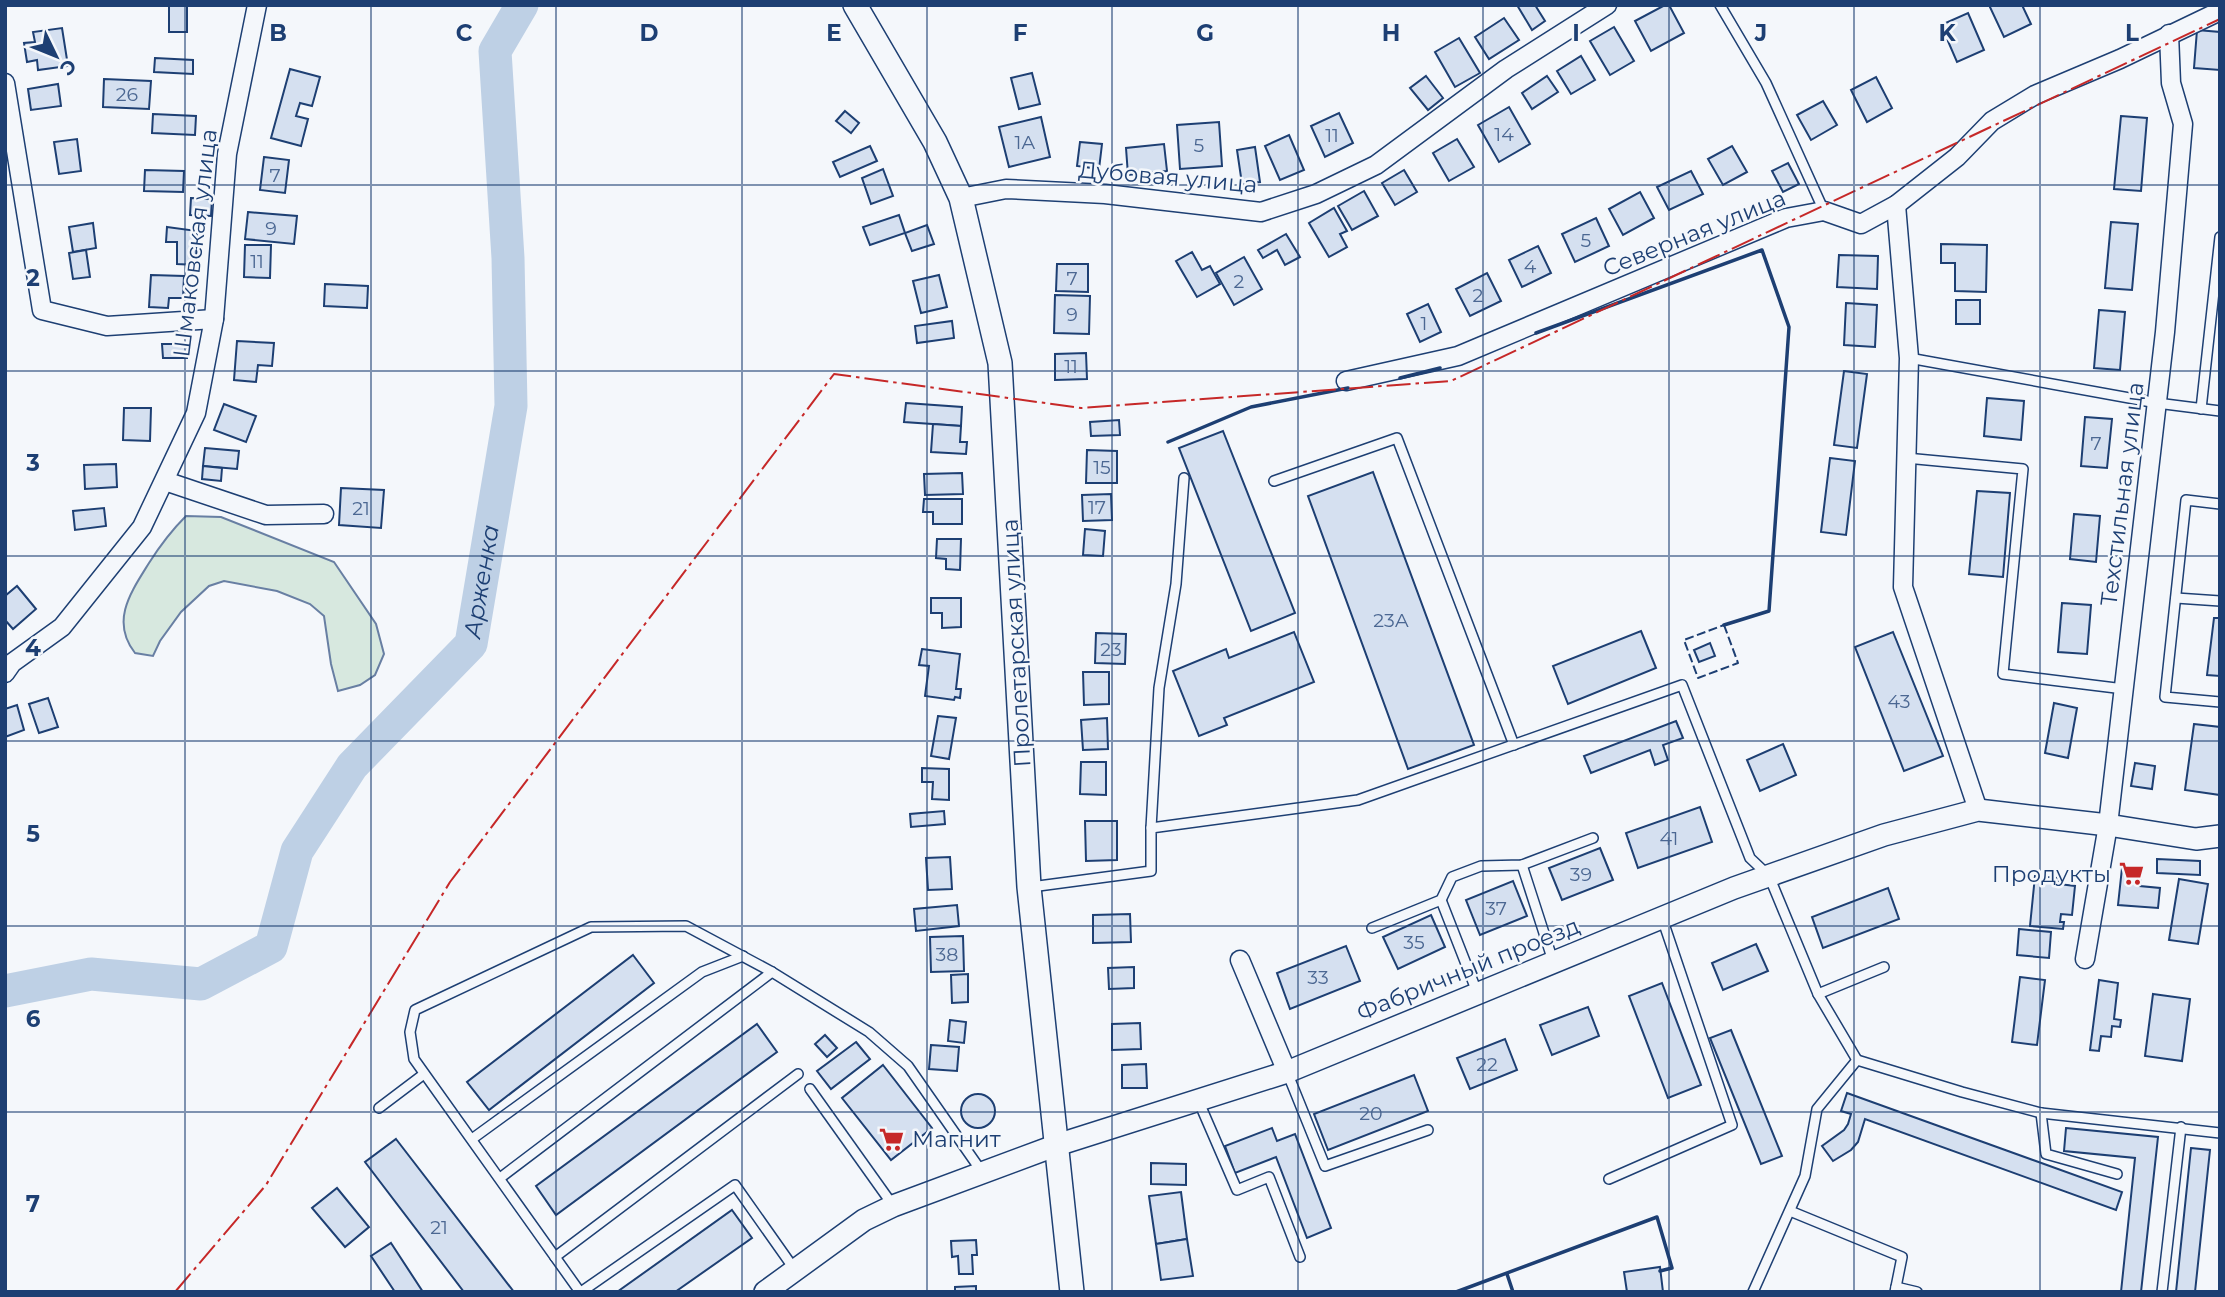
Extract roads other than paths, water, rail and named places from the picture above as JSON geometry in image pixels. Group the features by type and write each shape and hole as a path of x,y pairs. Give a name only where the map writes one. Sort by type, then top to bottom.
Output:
{"main road":[{"name":"Пролетарская улица","path":"860,14 935,142 961,198 1000,363 1029,887 1072,1292"}],"street":[{"name":"Шмаковская улица","path":"5,673 12,663 62,627 142,527 196,414 214,319 227,154 257,5"},
{"name":"Дубовая улица","path":"961,198 1006,189 1105,194 1261,212 1316,194 1376,165 1506,69 1607,5"},
{"name":"Северная улица","path":"1346,380 1458,356 1786,218 1824,211 1861,224 1896,205 1957,157 1992,121 2035,95 2120,59 2220,11"},
{"name":"Техстильная улица","path":"2085,959 2108,825 2124,689 2157,403 2183,124 2172,83 2169,34"},
{"path":"5,83 42,310 107,326 214,319"},
{"path":"1896,205 1909,358 1903,587 1978,810"},
{"path":"164,481 266,515 324,514"},
{"name":"Фабричный проезд","path":"765,1292 864,1220 893,1206 1057,1145 1287,1072 1662,918 1884,835 1978,810 2108,825 2196,839 2220,836"},
{"path":"1240,960 1287,1072"}],"lane":[{"path":"1720,5 1766,83 1824,211"},
{"path":"2201,409 2215,312 2220,237"},
{"path":"1909,358 2157,403 2220,411"},
{"path":"1274,481 1397,438 1514,745"},
{"path":"1906,458 2023,469 2003,674 2124,689"},
{"path":"1029,887 1152,871 1151,828 1159,688 1176,584 1184,478"},
{"path":"2220,504 2186,500 2165,697 2220,702"},
{"path":"2176,598 2220,601"},
{"path":"1151,828 1358,800 1682,685 1750,858 1769,876 1818,994 1857,1060 1962,1092 2041,1112 2220,1133"},
{"path":"1372,928 1441,900 1452,877 1481,866 1522,865 1592,838"},
{"path":"1522,865 1554,963"},
{"path":"1441,900 1478,994"},
{"path":"1609,1179 1732,1125 1662,918"},
{"path":"795,1270 735,1185 581,1292 414,1059 410,1032 415,1010 591,927 686,926 772,972 869,1032 908,1066 983,1174"},
{"path":"472,1139 702,972 743,956"},
{"path":"1818,994 1884,967"},
{"path":"500,1178 772,972"},
{"path":"1753,1292 1805,1176 1817,1109 1857,1060"},
{"path":"1287,1072 1325,1166 1428,1130"},
{"path":"379,1108 424,1074"},
{"path":"555,1257 798,1074"},
{"path":"810,1089 893,1206"},
{"path":"1198,1100 1237,1190 1269,1177 1300,1257"},
{"path":"2041,1112 2046,1154 2117,1174"},
{"path":"2162,1292 2181,1127"},
{"path":"1790,1211 1902,1257 1896,1289 1917,1292"}],"waterway":[{"name":"Арженка","path":"5,991 91,974 201,984 271,947 297,851 352,766 471,644 511,406 508,258 495,51 522,5"}],"place":[{"name":"Продукты","path":"2131,874"},
{"name":"Магнит","path":"892,1139"}]}
